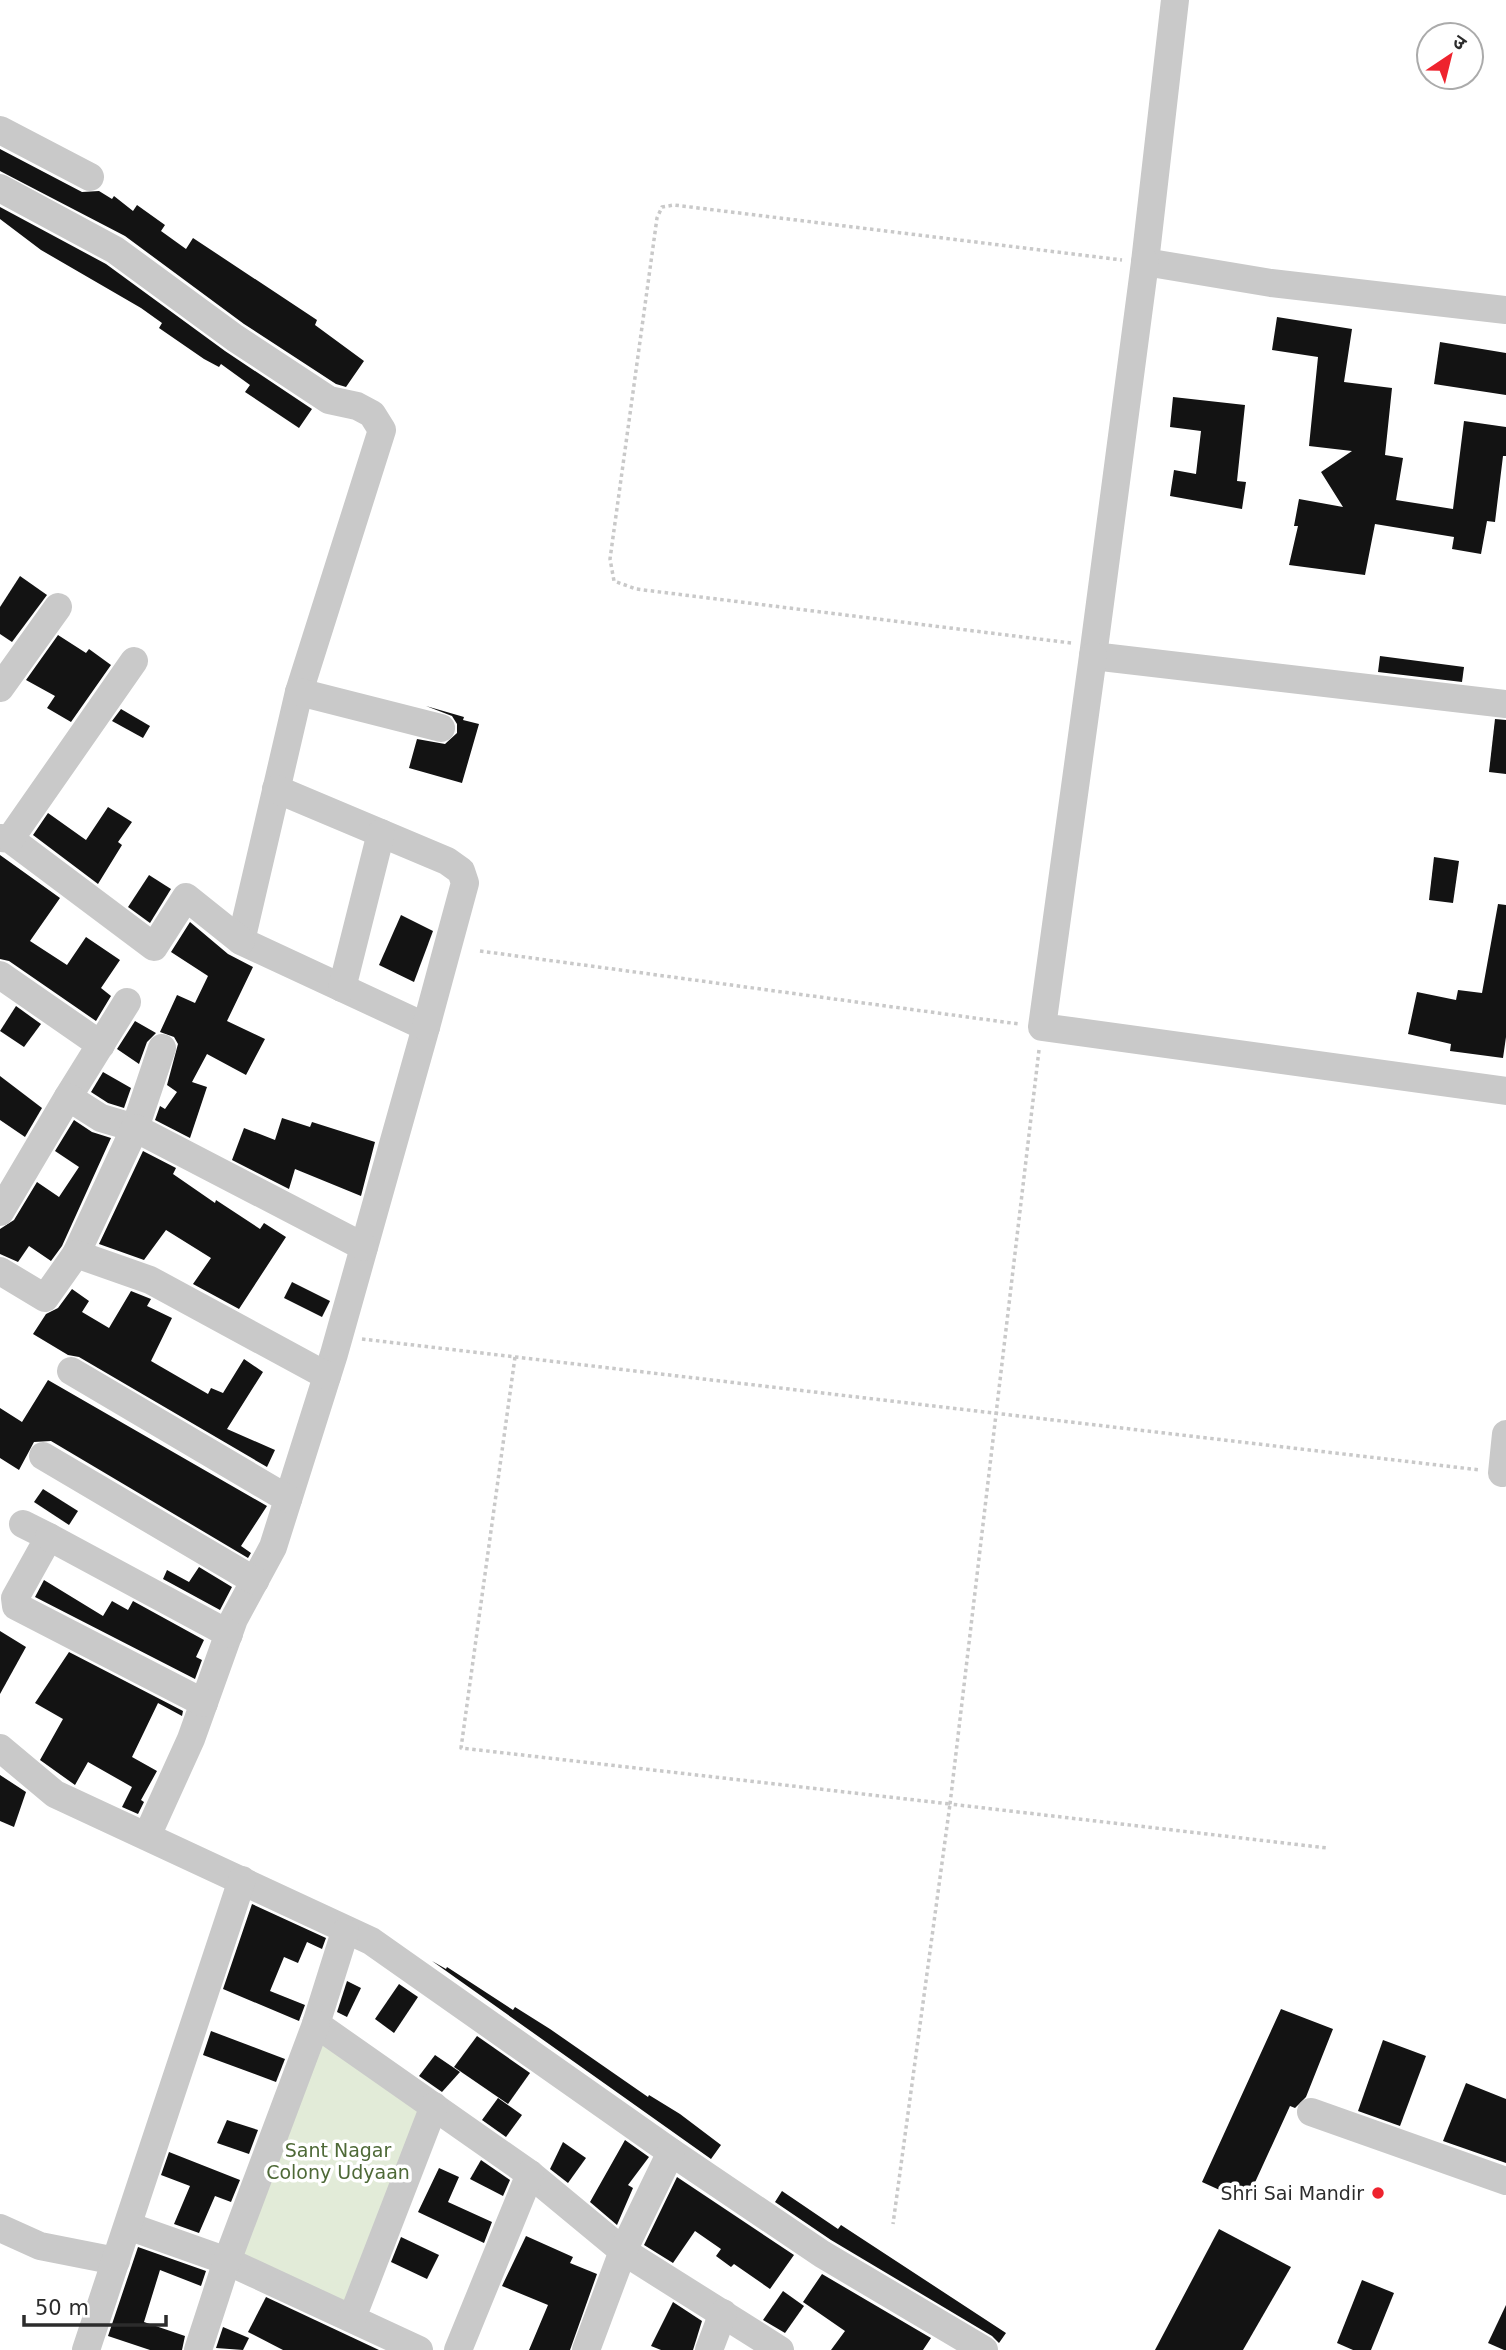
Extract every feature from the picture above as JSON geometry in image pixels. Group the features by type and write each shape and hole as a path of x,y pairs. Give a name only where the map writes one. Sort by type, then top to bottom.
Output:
{"street":[{"path":"1175,0 1145,262 1042,1027 1506,1091"},
{"path":"0,130 90,177"},
{"path":"0,188 115,250 235,338 330,400 357,406 372,414 383,429 299,692 241,941"},
{"path":"1145,262 1271,283 1506,310"},
{"path":"0,688 58,607"},
{"path":"1093,651 1506,704"},
{"path":"134,661 5,838 154,947 186,897 241,941 426,1027"},
{"path":"299,692 441,728"},
{"path":"147,1836 204,1703 229,1634 273,1547 327,1376 465,883 461,871 447,861 276,789"},
{"path":"342,988 381,833"},
{"path":"0,975 101,1045"},
{"path":"0,1212 127,1002"},
{"path":"0,1271 45,1298 76,1254 135,1128 162,1048"},
{"path":"68,1097 101,1118 135,1128 364,1247"},
{"path":"76,1254 150,1280 327,1376"},
{"path":"71,1371 288,1499"},
{"path":"1502,1473 1506,1434"},
{"path":"43,1456 255,1581"},
{"path":"23,1524 229,1634"},
{"path":"49,1537 15,1598 16,1606 204,1703"},
{"path":"0,1748 55,1794 371,1941 417,1970 671,2152 822,2254 984,2350"},
{"path":"86,2350 242,1880"},
{"path":"198,2350 227,2261 316,2024 345,1931"},
{"path":"316,2024 530,2174 623,2250 779,2350"},
{"path":"352,2318 434,2106"},
{"path":"1311,2112 1506,2180"},
{"path":"586,2350 623,2250 671,2152"},
{"path":"458,2350 530,2174"},
{"path":"128,2226 227,2261 419,2350"},
{"path":"0,2228 40,2246 116,2261"},
{"path":"709,2350 723,2312"}],"path":[{"path":"1093,651 636,589 614,581 610,559 657,218 662,207 674,205 1145,262"},
{"path":"480,951 1042,1027 950,1804 893,2224"},
{"path":"362,1339 1502,1473"},
{"path":"515,1357 461,1748 1326,1847"}],"green space":[{"name":"Sant Nagar Colony Udyaan","path":"316,2024 434,2106 352,2318 227,2261"}],"building":[{"path":"0,149 82,192 99,191 112,199 114,196 133,211 137,205 165,225 161,231 186,249 193,238 317,320 315,325 364,361 346,387 336,384 244,324 125,236 0,171"},
{"path":"0,207 106,264 225,351 312,409 299,428 245,392 250,385 221,364 219,367 204,359 159,328 162,323 141,308 41,250 0,219"},
{"path":"1277,317 1352,329 1344,382 1392,388 1385,455 1403,458 1396,500 1453,509 1464,421 1506,427 1506,456 1503,456 1495,522 1487,521 1481,554 1452,549 1454,537 1375,524 1365,575 1289,565 1298,526 1294,526 1299,499 1343,507 1321,472 1352,451 1309,446 1318,357 1272,350"},
{"path":"1440,342 1506,353 1506,395 1434,384"},
{"path":"1173,397 1245,405 1237,481 1246,482 1242,509 1170,496 1174,470 1196,474 1201,431 1170,427"},
{"path":"20,576 47,595 12,642 0,634 0,607"},
{"path":"58,635 86,653 89,649 111,665 71,722 47,708 55,696 26,680"},
{"path":"1380,656 1464,667 1462,682 1378,672"},
{"path":"426,706 479,724 462,783 409,768 417,739 445,744 457,733 457,724 452,716"},
{"path":"121,709 150,726 143,738 112,721"},
{"path":"1495,719 1506,720 1506,774 1489,772"},
{"path":"108,807 132,822 118,842 122,845 98,884 33,835 48,813 86,840"},
{"path":"0,855 60,898 30,941 67,965 86,937 120,960 101,988 111,996 96,1021 9,961 0,959"},
{"path":"1434,857 1459,861 1453,903 1429,900"},
{"path":"149,875 171,889 150,923 128,907"},
{"path":"1498,904 1506,905 1506,1037 1503,1058 1450,1051 1451,1044 1408,1034 1417,992 1456,1000 1458,990 1482,993"},
{"path":"401,915 433,931 414,982 379,965"},
{"path":"190,922 228,954 253,967 227,1021 265,1039 246,1075 207,1054 192,1082 207,1087 190,1138 155,1120 160,1106 165,1109 177,1092 167,1085 178,1044 174,1037 160,1032 177,995 195,1003 208,976 171,952"},
{"path":"16,1006 41,1024 24,1047 0,1031"},
{"path":"135,1021 156,1033 147,1042 139,1064 117,1049"},
{"path":"103,1072 131,1088 124,1108 108,1103 91,1092"},
{"path":"0,1076 42,1108 25,1137 0,1120"},
{"path":"282,1118 310,1127 312,1122 375,1142 361,1196 295,1169 289,1189 232,1160 244,1128 275,1140"},
{"path":"74,1120 92,1132 111,1138 62,1246 51,1261 29,1246 18,1262 0,1254 0,1229 14,1220 37,1182 59,1197 79,1167 55,1151"},
{"path":"143,1151 176,1168 173,1174 215,1203 216,1200 260,1229 264,1223 286,1237 239,1309 193,1284 211,1258 166,1230 144,1260 99,1244"},
{"path":"292,1282 330,1301 322,1317 284,1298"},
{"path":"72,1289 89,1301 82,1312 109,1328 131,1291 151,1299 147,1306 172,1318 151,1361 208,1394 211,1388 223,1393 244,1359 263,1372 227,1429 275,1450 267,1467 79,1357 68,1355 33,1334 46,1314 58,1308"},
{"path":"48,1380 267,1506 241,1546 251,1553 248,1558 51,1441 34,1442 19,1470 0,1458 0,1408 22,1422"},
{"path":"43,1489 78,1511 69,1525 34,1502"},
{"path":"199,1567 232,1587 220,1610 163,1579 167,1570 189,1582"},
{"path":"44,1580 103,1616 112,1601 128,1610 133,1601 204,1640 196,1657 202,1660 195,1679 35,1597"},
{"path":"0,1631 26,1647 0,1694"},
{"path":"69,1652 183,1711 182,1716 158,1703 132,1757 157,1771 141,1800 144,1802 138,1814 122,1807 132,1787 88,1762 75,1785 40,1760 63,1719 35,1703"},
{"path":"0,1775 26,1792 14,1827 0,1821"},
{"path":"252,1904 326,1938 322,1949 307,1942 298,1963 284,1957 270,1991 305,2005 299,2021 223,1989"},
{"path":"432,1961 446,1969 447,1967 513,2010 515,2007 550,2029 648,2097 649,2095 680,2114 721,2145 711,2159"},
{"path":"347,1981 361,1988 347,2017 337,2012"},
{"path":"399,1984 418,1997 394,2033 375,2019"},
{"path":"1281,2009 1333,2029 1306,2097 1295,2108 1290,2106 1246,2202 1202,2182"},
{"path":"211,2031 285,2059 276,2082 203,2055"},
{"path":"477,2036 530,2073 508,2104 454,2067"},
{"path":"1383,2040 1426,2056 1400,2126 1358,2111"},
{"path":"435,2055 460,2072 442,2092 419,2076"},
{"path":"1466,2083 1506,2099 1506,2163 1443,2141"},
{"path":"498,2098 522,2115 506,2137 482,2120"},
{"path":"227,2120 258,2130 249,2154 217,2143"},
{"path":"625,2140 649,2157 628,2185 633,2188 617,2225 590,2202"},
{"path":"563,2142 586,2158 568,2183 550,2169"},
{"path":"169,2152 240,2180 231,2202 215,2196 199,2233 174,2224 190,2186 161,2175"},
{"path":"481,2160 510,2180 503,2196 470,2179"},
{"path":"439,2168 459,2177 448,2202 492,2222 484,2243 418,2212"},
{"path":"677,2177 794,2255 770,2289 734,2264 731,2267 716,2256 721,2249 695,2231 673,2263 644,2245"},
{"path":"782,2191 838,2229 841,2225 1006,2333 999,2343 992,2336 831,2240 775,2202"},
{"path":"1219,2229 1291,2267 1243,2350 1155,2350"},
{"path":"526,2236 573,2257 570,2263 597,2274 570,2350 529,2350 548,2305 502,2286"},
{"path":"401,2237 439,2255 427,2279 391,2262"},
{"path":"138,2247 206,2271 201,2286 160,2270 144,2322 185,2336 182,2350 150,2350 108,2336"},
{"path":"822,2274 931,2338 923,2350 831,2350 845,2331 803,2302"},
{"path":"1362,2280 1394,2293 1371,2350 1353,2350 1337,2343"},
{"path":"783,2291 804,2306 785,2333 763,2320"},
{"path":"266,2297 379,2350 283,2350 248,2332"},
{"path":"673,2302 702,2321 693,2350 661,2350 651,2346"},
{"path":"1506,2305 1506,2350 1504,2350 1488,2343"},
{"path":"223,2327 249,2338 243,2350 216,2348"}],"place":[{"name":"Shri Sai Mandir","path":"1378,2193"}]}
